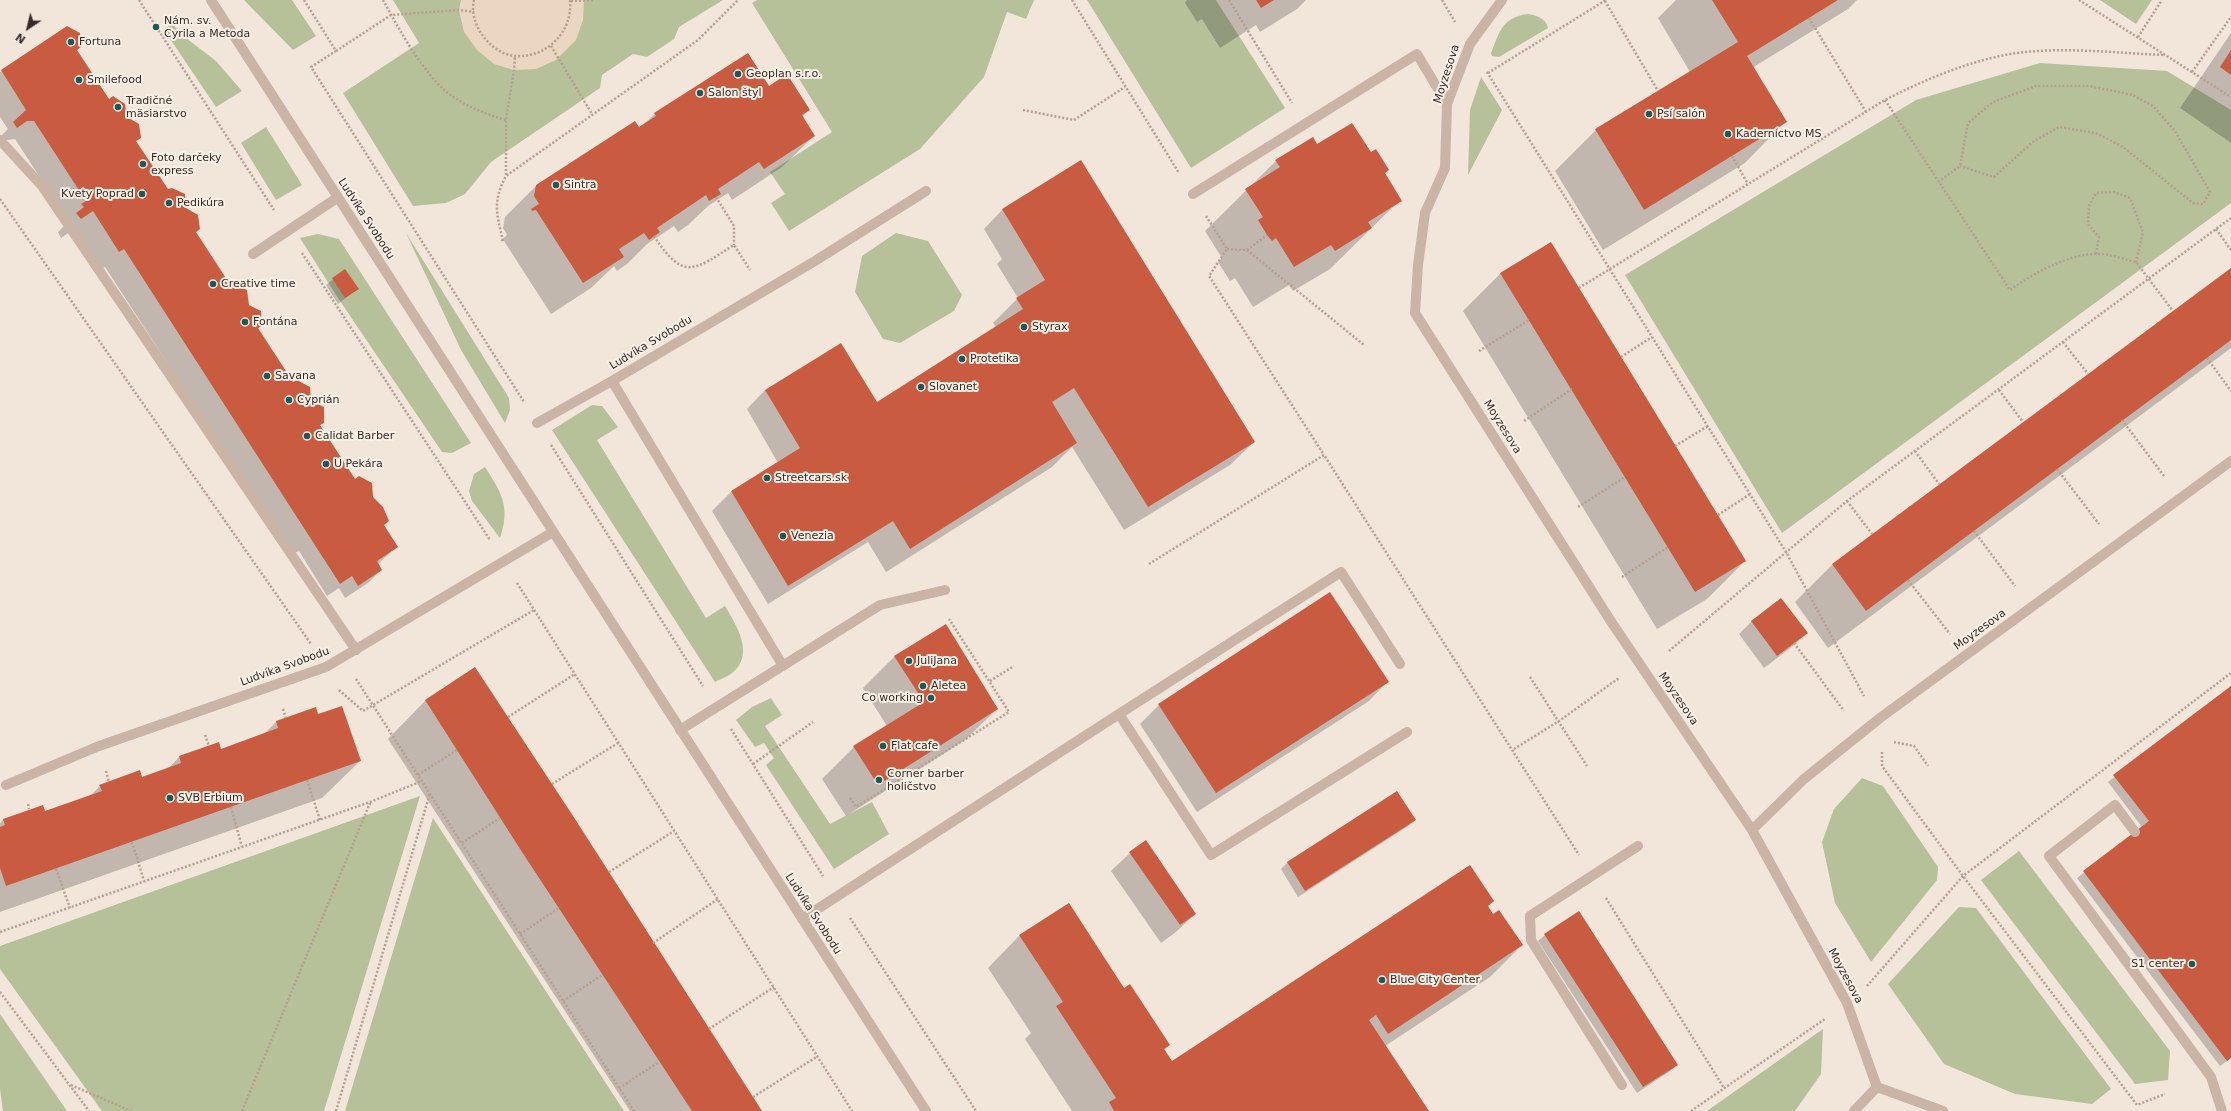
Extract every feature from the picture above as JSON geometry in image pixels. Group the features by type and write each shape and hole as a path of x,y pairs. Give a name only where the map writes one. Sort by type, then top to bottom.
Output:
{"street":[{"name":"Ludvíka Svobodu","path":"211,0 926,1111"},
{"name":"Moyzesova","path":"1502,0 1470,44 1447,104 1445,168 1426,213 1418,265 1415,312 1612,623 1752,830 1848,1003 1877,1087"},
{"path":"1193,194 1417,54 1447,104"},
{"path":"0,140 42,186 356,650"},
{"name":"Ludvíka Svobodu","path":"783,666 612,381 763,291 815,262 926,191"},
{"path":"253,254 337,198"},
{"path":"537,423 612,381"},
{"name":"Moyzesova","path":"1752,830 1804,779 1880,718 2231,461"},
{"name":"Ludvíka Svobodu","path":"6,785 99,746 326,667 342,659 553,532"},
{"path":"802,919 1341,572 1400,664"},
{"path":"680,730 880,605 945,590"},
{"path":"1119,714 1211,855 1408,732"},
{"path":"2134,832 2115,805 2049,856 2211,1077 2222,1111"},
{"path":"1622,1085 1531,940 1530,916 1638,846"},
{"path":"1854,1111 1877,1087 1943,1111"}],"path":[{"path":"138,0 503,561 852,1111"},
{"path":"304,0 336,51"},
{"path":"383,0 420,60 448,92 484,113 506,120"},
{"path":"474,0 475,21 483,36 495,48 514,56 536,54 551,46 563,34 569,18 570,1 594,0"},
{"path":"503,241 496,211 498,190 506,176 698,40 738,0"},
{"path":"1072,0 1227,249"},
{"path":"1229,0 1305,124"},
{"path":"1488,73 1606,0 1658,91"},
{"path":"2079,0 2231,97"},
{"path":"2138,37 2162,0"},
{"path":"474,12 459,10 391,15 311,67 836,897 976,1111"},
{"path":"2192,72 2231,17"},
{"path":"1809,18 1866,112"},
{"path":"551,46 592,114"},
{"path":"1579,288 1885,100 1920,82 1961,67 2010,54 2064,51 2164,54"},
{"path":"506,176 506,120 514,70 514,56"},
{"path":"1938,182 1960,166 1968,123 1994,102 2036,86 2089,86 2133,95 2153,106 2175,131 2210,192 2203,204 2193,203 2123,147 2096,133 2059,127 2034,141 1994,177 1960,166"},
{"path":"1023,110 1074,120 1125,87"},
{"path":"1885,100 2010,290 2035,272 2067,260 2096,254 2136,262 2150,278 2173,311"},
{"path":"1512,112 1786,552 1864,696"},
{"path":"1732,156 1748,184"},
{"path":"2096,254 2099,237 2088,224 2089,206 2096,193 2114,192 2130,198 2143,232 2136,262"},
{"path":"716,197 734,226 734,245 763,291"},
{"path":"0,199 294,617 326,667"},
{"path":"1669,651 1847,501 2231,218"},
{"path":"2216,229 2231,250"},
{"path":"1246,250 1267,235"},
{"path":"654,236 675,263 688,268 700,266 734,245"},
{"path":"1227,249 1246,250 1364,345"},
{"path":"1227,249 1209,276 1514,749 1724,1088"},
{"path":"1479,351 1529,320"},
{"path":"1622,357 1652,337"},
{"path":"2063,342 2088,374"},
{"path":"2207,358 2231,390"},
{"path":"1524,421 1572,389"},
{"path":"1999,390 2023,422"},
{"path":"2122,420 2164,476"},
{"path":"1676,446 1708,426"},
{"path":"1915,451 1939,484"},
{"path":"1148,564 1324,455"},
{"path":"2058,469 2099,524"},
{"path":"1578,507 1625,478"},
{"path":"1718,515 1750,494"},
{"path":"1847,501 1872,534"},
{"path":"1974,531 2015,586"},
{"path":"1622,577 1668,548"},
{"path":"1908,580 1950,634"},
{"path":"335,689 341,690 363,711 534,610"},
{"path":"850,798 856,807 1009,712 949,619"},
{"path":"1794,643 1844,711"},
{"path":"342,659 430,792 634,1111"},
{"path":"990,681 1014,666"},
{"path":"508,716 575,674"},
{"path":"1514,749 1559,721 1624,674"},
{"path":"1690,1111 1848,1003 1872,981 1963,876 2231,674"},
{"path":"1530,677 1587,766"},
{"path":"753,764 813,722"},
{"path":"1891,745 1895,741 1914,746 1928,766"},
{"path":"552,784 618,743"},
{"path":"1886,749 1881,753 1882,766 1963,876 2137,1105 2165,1094"},
{"path":"418,775 457,750"},
{"path":"104,765 109,782"},
{"path":"307,780 320,820"},
{"path":"0,932 320,820 422,781"},
{"path":"336,1111 430,792"},
{"path":"242,1111 370,802"},
{"path":"231,807 242,847"},
{"path":"462,843 500,818"},
{"path":"609,872 674,831"},
{"path":"132,842 144,881"},
{"path":"56,869 70,908"},
{"path":"653,942 718,899"},
{"path":"520,934 559,908"},
{"path":"563,1000 602,975"},
{"path":"709,1029 774,987"},
{"path":"0,992 89,1111"},
{"path":"753,1097 818,1056"},
{"path":"619,1088 659,1062"},
{"path":"71,1085 131,1111"}],"green space":[{"path":"244,0 292,0 316,36 293,50"},
{"path":"393,0 723,0 679,27 674,39 647,57 633,54 602,75 600,88 491,162 465,194 446,203 413,206 343,93 419,43"},
{"path":"757,0 1034,0 1026,19 1007,12 984,77 920,149 789,231 771,203 785,194 770,172 832,132 752,3"},
{"path":"1087,0 1216,0 1285,108 1191,168"},
{"path":"2100,0 2152,0 2136,24"},
{"path":"1527,14 1543,19 1548,28 1499,57 1492,56 1491,53 1497,38 1507,22"},
{"path":"172,23 182,35 216,61 242,91 216,107 164,30"},
{"path":"2040,63 2167,71 2231,110 2231,203 1782,533 1625,275 1916,100"},
{"path":"1481,77 1502,110 1468,175 1470,110"},
{"path":"266,127 302,185 276,200 241,143"},
{"path":"406,233 509,398 510,410 505,423 461,350"},
{"path":"896,233 928,241 962,295 954,311 900,343 883,339 855,292 862,256"},
{"path":"318,234 339,239 471,443 452,453 442,452 338,298 300,238"},
{"path":"592,405 602,406 618,427 597,440 706,618 725,606 739,631 743,649 739,666 732,673 715,682 552,430"},
{"path":"485,467 496,484 503,500 505,517 500,538 472,501 469,491 474,474"},
{"path":"771,698 782,715 765,726 830,824 872,802 889,834 834,869 766,765 774,758 764,743 755,747 736,720 752,707"},
{"path":"1862,778 1883,786 1938,867 1937,880 1871,962 1835,903 1822,842 1834,809"},
{"path":"420,796 324,1111 102,1111 0,969 0,946"},
{"path":"433,818 624,1111 345,1111"},
{"path":"2019,851 2170,1051 2168,1080 2135,1084 1981,880"},
{"path":"1959,907 1976,908 2111,1089 2092,1104 2015,1094 1944,1064 1888,984"},
{"path":"0,1014 67,1111 3,1111 0,1089"},
{"path":"1823,1029 1821,1074 1795,1111 1707,1111"}],"shaded area":[{"path":"461,0 584,0 583,20 576,40 556,60 536,69 514,70 494,64 477,50 464,32 459,10"}],"building":[{"path":"1256,0 1274,0 1261,8"},
{"path":"1712,0 1838,0 1747,56 1787,122 1644,210 1595,129 1738,42"},
{"path":"67,26 80,33 81,47 77,50 109,99 113,96 125,104 127,117 139,124 141,138 136,141 168,189 172,188 185,194 186,208 198,215 200,229 196,232 231,286 235,284 247,290 249,305 261,311 262,326 258,328 293,382 297,380 310,387 311,401 324,407 324,423 320,425 355,479 359,476 372,483 373,497 383,507 389,521 384,525 398,547 377,561 382,570 358,586 352,576 340,584 124,249 119,252 93,211 81,219 76,213 84,207 81,204 86,201 34,121 27,121 17,128 13,122 26,110 1,70"},
{"path":"2231,50 2231,75 2220,67"},
{"path":"748,53 769,86 787,74 810,110 802,115 815,136 764,169 759,162 718,189 721,194 709,201 706,195 657,228 660,232 649,240 644,233 619,249 624,257 583,283 536,210 532,211 531,209 539,204 534,196 536,185 635,121 639,127 656,116 654,113"},
{"path":"1352,123 1371,152 1376,149 1389,170 1385,173 1402,201 1368,222 1372,228 1335,251 1331,245 1294,267 1276,238 1272,241 1267,235 1258,220 1263,217 1245,189 1280,167 1275,160 1313,137 1317,144"},
{"path":"1081,160 1255,442 1148,507 1074,388 1052,402 1077,443 910,549 893,521 788,586 731,491 800,448 765,390 841,343 877,402 1023,309 1016,298 1045,280 1002,209"},
{"path":"1551,242 1746,561 1695,592 1500,273"},
{"path":"2231,268 2231,340 1866,611 1832,564"},
{"path":"345,269 359,289 345,298 332,278"},
{"path":"1330,592 1389,682 1216,793 1158,704"},
{"path":"1781,598 1808,633 1777,656 1751,621"},
{"path":"946,624 998,709 878,785 853,746 924,702 894,656"},
{"path":"475,667 575,819 762,1111 692,1111 522,852 425,700"},
{"name":"S1 center","path":"2231,686 2231,1058 2227,1061 2083,871 2149,821 2113,775"},
{"name":"SVB Erbium","path":"342,706 361,761 6,886 0,868 0,827 5,825 3,819 43,805 45,811 102,791 99,785 140,770 142,777 181,763 179,756 219,742 221,749 278,728 276,721 316,707 318,714"},
{"path":"1397,791 1416,820 1305,891 1287,862"},
{"path":"1146,840 1196,914 1180,925 1129,852"},
{"name":"Blue City Center","path":"1470,865 1494,901 1488,906 1493,914 1499,910 1523,945 1388,1034 1376,1015 1369,1020 1429,1111 1114,1111 1109,1102 1116,1098 1056,1006 1063,1002 1019,935 1069,903 1124,988 1130,984 1170,1045 1164,1049 1172,1061"},
{"path":"1579,911 1678,1065 1643,1087 1544,934"}],"place":[{"name":"Nám. sv. Cyrila a Metoda","path":"156,27"},
{"name":"Fortuna","path":"71,42"},
{"name":"Geoplan s.r.o.","path":"738,74"},
{"name":"Smilefood","path":"79,80"},
{"name":"Salon štyl","path":"700,93"},
{"name":"Tradičné mäsiarstvo","path":"118,107"},
{"name":"Psí salón","path":"1649,114"},
{"name":"Kaderníctvo MS","path":"1728,134"},
{"name":"Foto darčeky express","path":"143,164"},
{"name":"Sintra","path":"556,185"},
{"name":"Kvety Poprad","path":"142,194"},
{"name":"Pedikúra","path":"169,203"},
{"name":"Creative time","path":"213,284"},
{"name":"Fontána","path":"245,322"},
{"name":"Styrax","path":"1024,327"},
{"name":"Protetika","path":"962,359"},
{"name":"Savana","path":"267,376"},
{"name":"Slovanet","path":"921,387"},
{"name":"Cyprián","path":"289,400"},
{"name":"Calidat Barber","path":"307,436"},
{"name":"U Pekára","path":"326,464"},
{"name":"Streetcars.sk","path":"767,478"},
{"name":"Venezia","path":"783,536"},
{"name":"JuliJana","path":"909,661"},
{"name":"Aletea","path":"923,686"},
{"name":"Co working","path":"931,698"},
{"name":"Flat cafe","path":"883,746"},
{"name":"Corner barber holičstvo","path":"879,780"},
{"name":"SVB Erbium","path":"170,798"},
{"name":"S1 center","path":"2192,964"},
{"name":"Blue City Center","path":"1382,980"}]}
